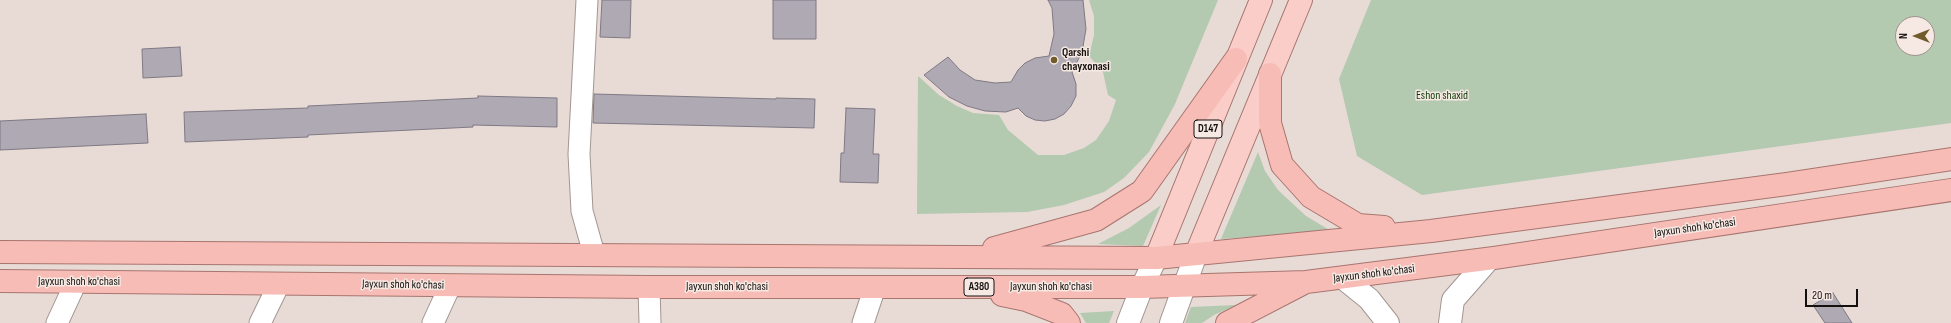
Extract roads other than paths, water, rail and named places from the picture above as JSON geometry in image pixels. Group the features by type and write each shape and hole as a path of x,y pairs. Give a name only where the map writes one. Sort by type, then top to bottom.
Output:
{"highway":[{"path":"966,255 1096,220 1142,191 1236,59"},
{"path":"1270,74 1270,123 1282,165 1311,197 1358,225 1431,231"},
{"path":"0,252 966,255 1156,258 1431,231 1779,185 1951,160"},
{"name":"Jayxun shoh ko'chasi","path":"0,282 649,288 1142,287 1185,284 1306,282 1488,259 1951,190"},
{"path":"1227,323 1306,282"},
{"path":"964,287 1026,300 1062,314 1069,323"}],"main road":[{"name":"D147","path":"1156,258 1261,0"},
{"path":"1171,323 1196,254 1301,0"},
{"path":"1128,323 1142,287 1156,258"},
{"path":"1450,323 1453,300 1488,259"},
{"path":"1343,278 1369,299 1388,323"}],"street":[{"path":"587,0 579,154 582,211 594,254"},
{"path":"57,323 76,282"},
{"path":"260,323 279,284"},
{"path":"433,323 450,286"},
{"path":"863,323 875,287"},
{"path":"649,288 650,323"}],"place":[{"name":"Qarshi chayxonasi","path":"1054,60"}],"park label":[{"name":"Eshon shaxid","path":"1442,96"}]}
